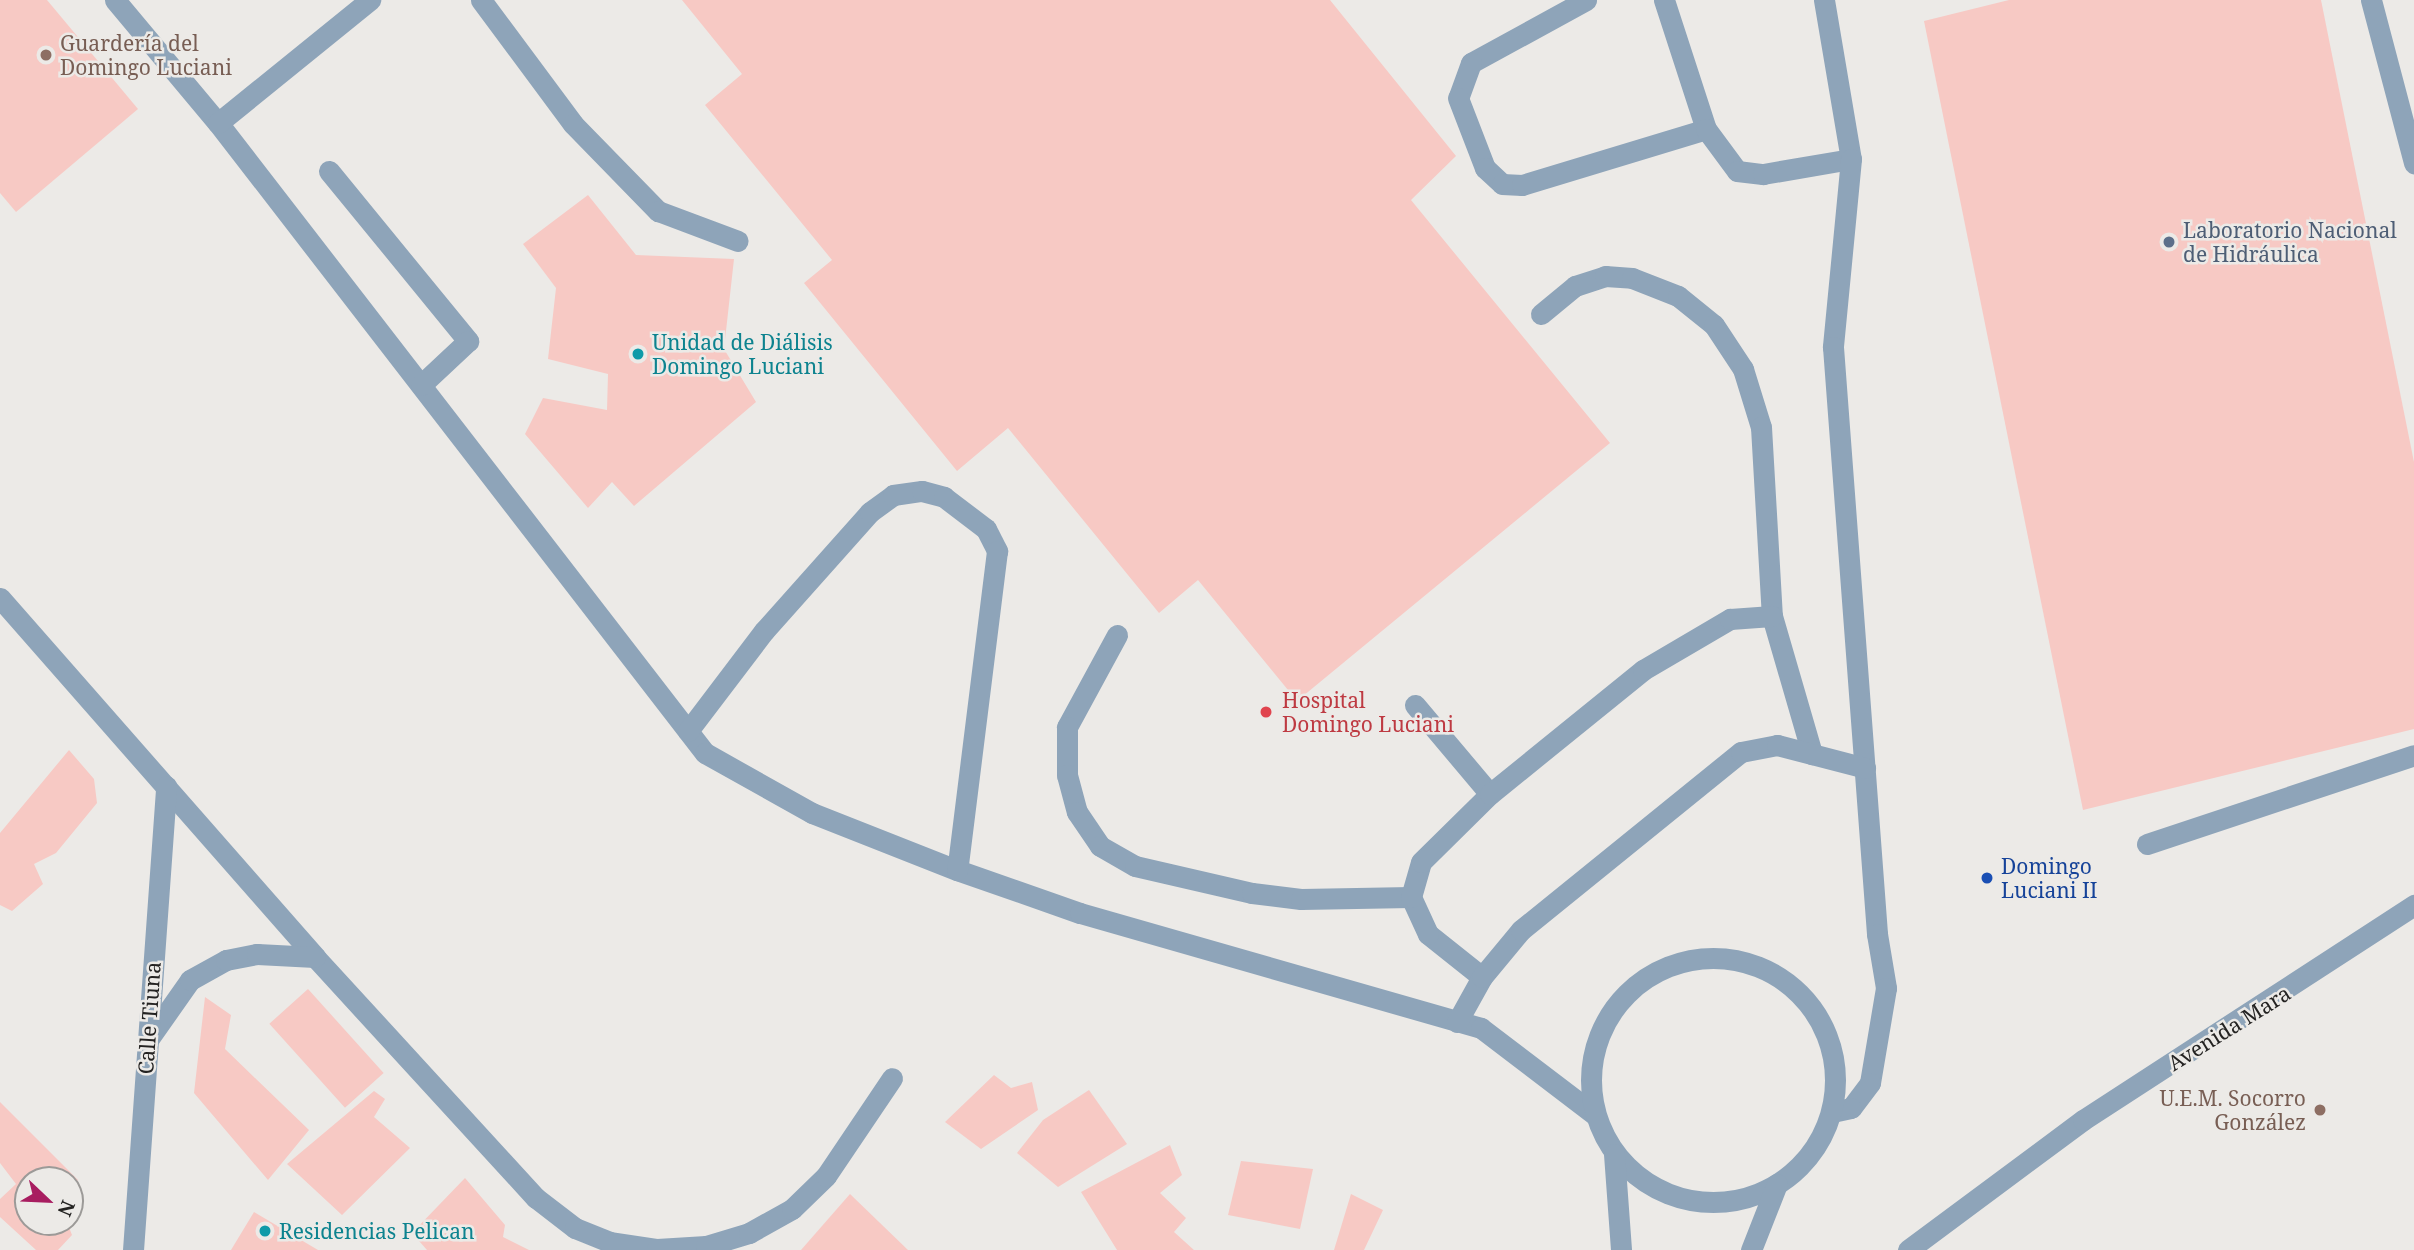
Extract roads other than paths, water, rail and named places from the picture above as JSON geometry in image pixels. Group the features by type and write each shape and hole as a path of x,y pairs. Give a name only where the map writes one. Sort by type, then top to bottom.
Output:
{"street":[{"path":"115,0 218,123 705,753 756,786 957,870 1080,913 1481,1028 1595,1115"},
{"path":"218,123 370,0"},
{"path":"481,0 573,124 658,211 738,241"},
{"path":"1586,0 1471,63 1458,98 1485,168 1502,184 1522,185 1706,129"},
{"path":"1664,0 1706,129 1737,171 1763,174 1851,159"},
{"path":"1824,0 1851,159 1833,347 1865,768 1886,988 1870,1083 1851,1108 1832,1112"},
{"path":"2371,0 2414,163"},
{"path":"329,171 468,341 421,385"},
{"path":"1541,314 1575,286 1605,276 1678,296 1714,325 1743,369 1761,427 1772,616 1812,754"},
{"path":"688,731 764,631 870,512 893,495 922,491 944,497 986,529 997,551 957,870"},
{"path":"0,598 315,957 536,1198 575,1228 609,1242 706,1246 749,1233 792,1209 840,1158 892,1077"},
{"path":"1482,977 1428,934 1411,897 1421,862 1490,794 1643,670 1730,619 1772,616"},
{"path":"1117,635 1067,727 1067,775 1077,813 1100,846 1135,866 1252,893 1301,900 1411,897"},
{"path":"1415,705 1490,794"},
{"path":"1457,1021 1482,977 1521,930 1741,752 1777,745 1865,768"},
{"path":"2147,844 2414,755"},
{"name":"Calle Tiuna","path":"133,1250 166,786"},
{"name":"Avenida Mara","path":"1908,1250 2083,1120 2414,905"},
{"path":"147,1044 190,979 226,960 257,954 315,957"},
{"path":"1711,956 1760,967 1810,1003 1829,1037 1836,1074 1832,1112 1807,1157 1777,1184 1744,1199 1707,1203 1672,1196 1640,1180 1614,1154 1595,1115 1590,1078 1596,1040 1614,1007 1663,968 1711,956"},
{"path":"1614,1154 1621,1250"},
{"path":"1751,1250 1777,1184"}],"place":[{"name":"Guardería del Domingo Luciani","path":"46,55"},
{"name":"Laboratorio Nacional de Hidráulica","path":"2169,242"},
{"name":"Unidad de Diálisis Domingo Luciani","path":"638,354"},
{"name":"Hospital Domingo Luciani","path":"1266,712"},
{"name":"Domingo Luciani II","path":"1987,878"},
{"name":"U.E.M. Socorro González","path":"2320,1110"},
{"name":"Residencias Pelican","path":"265,1231"}]}
